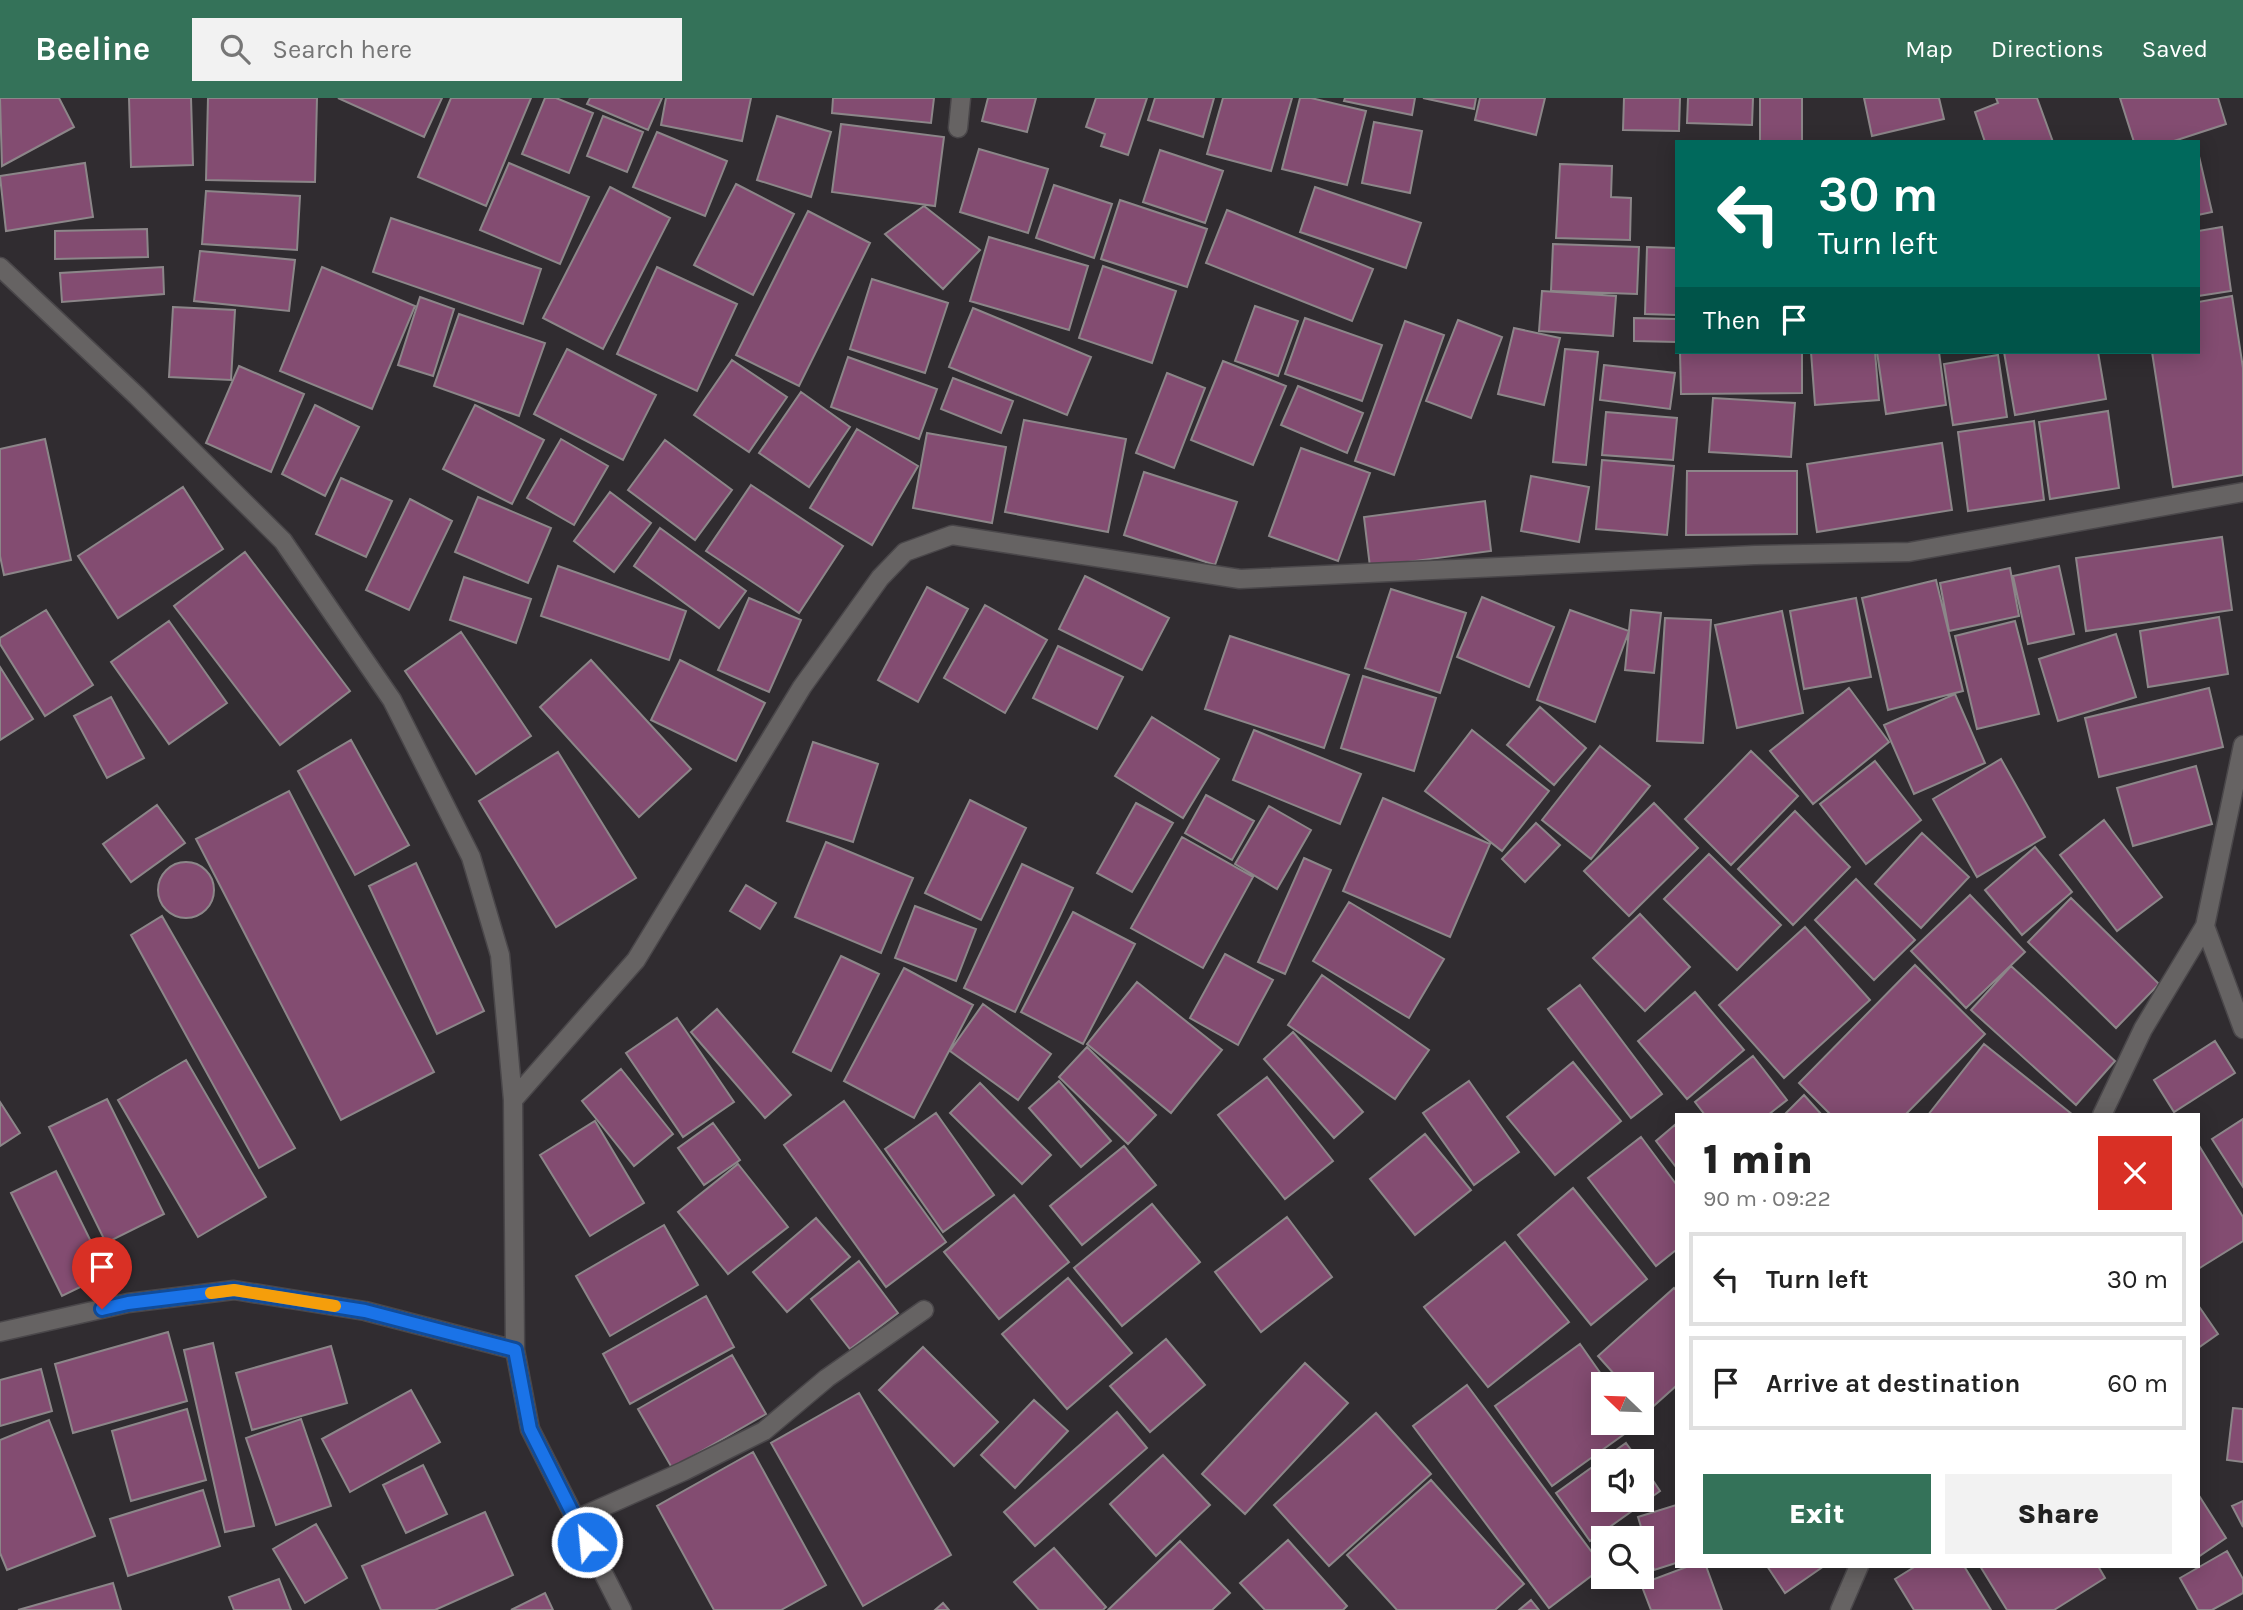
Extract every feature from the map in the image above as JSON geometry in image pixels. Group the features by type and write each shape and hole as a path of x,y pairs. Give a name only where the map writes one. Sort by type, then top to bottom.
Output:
{"street":[{"path":"958,128 961,98"},
{"path":"0,267 137,396 283,541 392,700 471,857 500,955 513,1100 515,1350 530,1429 621,1610"},
{"path":"513,1100 636,960 802,687 880,578 905,552 952,536 1240,579 1741,556 1909,552 2243,492"},
{"path":"2103,1113 2143,1029 2205,926 2243,745"},
{"path":"2205,926 2243,1029"},
{"path":"0,1332 128,1303 234,1290 365,1311 515,1350"},
{"path":"576,1519 684,1471 764,1431 827,1378 924,1310"},
{"path":"1840,1610 1858,1568"}],"building":[{"path":"0,98 59,98 74,127 2,166"},
{"path":"129,98 191,98 193,165 131,167"},
{"path":"208,98 317,98 315,182 206,180"},
{"path":"338,98 442,98 424,137"},
{"path":"451,98 531,98 486,206 418,177"},
{"path":"545,98 556,98 593,113 569,173 522,154"},
{"path":"590,98 662,98 648,130 587,104"},
{"path":"666,98 751,98 742,141 661,125"},
{"path":"833,98 934,98 931,123 832,113"},
{"path":"988,98 1036,98 1027,132 982,121"},
{"path":"1096,98 1147,98 1128,155 1101,146 1105,134 1086,127"},
{"path":"1155,98 1214,98 1203,137 1148,120"},
{"path":"1223,98 1292,98 1271,171 1207,154"},
{"path":"1300,98 1311,98 1366,111 1347,185 1282,169"},
{"path":"1345,98 1415,98 1412,115 1344,101"},
{"path":"1423,98 1476,98 1474,109"},
{"path":"1480,98 1545,98 1536,135 1475,120"},
{"path":"1624,98 1680,98 1679,131 1623,130"},
{"path":"1688,98 1753,98 1752,125 1687,123"},
{"path":"1760,98 1802,98 1802,140 1760,140"},
{"path":"1864,98 1939,98 1944,119 1872,136"},
{"path":"1996,98 2037,98 2052,140 1984,140 1975,112 1998,103"},
{"path":"2120,98 2218,98 2226,124 2177,140 2133,140"},
{"path":"603,116 643,132 627,172 587,156"},
{"path":"777,116 831,132 811,197 757,180"},
{"path":"1374,122 1422,131 1410,193 1362,183"},
{"path":"841,124 944,137 935,206 832,192"},
{"path":"657,132 727,161 705,216 633,187"},
{"path":"979,149 1048,169 1028,233 960,212"},
{"path":"1160,150 1223,171 1205,223 1143,202"},
{"path":"2200,161 2212,212 2200,215"},
{"path":"85,163 93,217 6,231 0,176"},
{"path":"509,163 589,197 560,264 480,230"},
{"path":"1560,164 1612,166 1611,197 1631,198 1630,240 1556,238"},
{"path":"736,184 794,214 753,295 694,265"},
{"path":"1054,185 1112,204 1094,258 1036,238"},
{"path":"610,187 670,218 603,349 543,318"},
{"path":"1315,187 1421,223 1406,268 1300,232"},
{"path":"206,191 300,196 297,250 202,244"},
{"path":"1120,200 1207,229 1187,287 1101,259"},
{"path":"924,206 980,250 943,289 885,234"},
{"path":"1227,210 1373,269 1352,321 1206,263"},
{"path":"808,211 870,243 799,386 736,355"},
{"path":"391,218 541,269 523,324 373,272"},
{"path":"2222,227 2231,291 2200,296 2200,231"},
{"path":"147,229 148,257 55,259 55,231"},
{"path":"989,237 1088,266 1069,330 970,301"},
{"path":"1553,244 1639,247 1637,294 1551,291"},
{"path":"1647,247 1675,248 1675,315 1645,314"},
{"path":"200,251 295,260 289,311 194,301"},
{"path":"1103,266 1176,291 1152,363 1079,338"},
{"path":"163,267 164,294 62,302 60,273"},
{"path":"322,267 415,306 372,409 280,371"},
{"path":"657,267 737,304 697,391 617,354"},
{"path":"872,279 948,303 925,373 850,349"},
{"path":"1542,291 1616,296 1613,336 1539,331"},
{"path":"2232,296 2243,368 2243,475 2173,487 2152,354 2200,354 2200,302"},
{"path":"420,297 454,309 433,376 398,365"},
{"path":"1255,306 1298,321 1278,376 1235,361"},
{"path":"173,307 235,310 231,380 169,377"},
{"path":"973,308 1091,357 1067,415 949,367"},
{"path":"459,314 545,343 519,416 434,386"},
{"path":"1305,318 1382,345 1362,401 1285,374"},
{"path":"1634,318 1675,319 1675,342 1634,341"},
{"path":"1458,320 1502,337 1471,418 1426,401"},
{"path":"1405,321 1444,335 1394,475 1355,461"},
{"path":"1514,328 1560,338 1544,405 1498,394"},
{"path":"567,349 656,395 623,460 534,414"},
{"path":"1565,349 1598,352 1586,465 1553,462"},
{"path":"1680,354 1802,354 1802,393 1681,394"},
{"path":"1811,354 1875,354 1879,400 1815,405"},
{"path":"1877,354 1939,354 1946,405 1886,414"},
{"path":"2004,354 2098,354 2106,399 2015,415"},
{"path":"1998,355 2007,417 1953,425 1944,364"},
{"path":"848,357 937,389 919,439 831,407"},
{"path":"732,360 787,397 749,452 694,415"},
{"path":"1223,361 1286,386 1253,465 1191,440"},
{"path":"1604,365 1675,373 1670,409 1600,400"},
{"path":"239,366 304,394 271,472 206,443"},
{"path":"1167,373 1205,388 1174,468 1136,453"},
{"path":"953,378 1013,401 1001,433 941,409"},
{"path":"1298,386 1363,413 1347,453 1281,425"},
{"path":"801,392 850,427 809,487 759,453"},
{"path":"1713,398 1795,403 1791,457 1709,452"},
{"path":"315,405 359,427 325,496 282,474"},
{"path":"475,405 544,440 512,504 443,469"},
{"path":"2108,411 2119,488 2050,499 2039,422"},
{"path":"1606,412 1677,418 1673,460 1602,455"},
{"path":"1024,420 1126,439 1108,532 1005,512"},
{"path":"2034,421 2044,500 1968,511 1958,432"},
{"path":"857,429 918,466 872,545 810,508"},
{"path":"927,433 1006,447 992,523 913,508"},
{"path":"45,439 71,560 4,575 0,556 0,449"},
{"path":"561,439 608,466 574,525 527,498"},
{"path":"665,440 732,490 695,540 628,490"},
{"path":"1942,443 1952,510 1817,532 1807,464"},
{"path":"1301,448 1370,473 1338,561 1269,536"},
{"path":"1602,460 1674,466 1667,535 1596,529"},
{"path":"1687,471 1797,471 1797,534 1686,535"},
{"path":"1144,472 1237,502 1215,565 1124,535"},
{"path":"1531,476 1589,487 1579,542 1521,531"},
{"path":"341,478 392,501 366,557 316,534"},
{"path":"751,485 843,546 799,613 706,551"},
{"path":"183,487 223,549 118,618 78,556"},
{"path":"610,492 651,523 614,572 574,541"},
{"path":"478,497 551,528 528,583 455,552"},
{"path":"410,499 452,521 409,610 366,590"},
{"path":"1485,501 1491,551 1370,567 1364,517"},
{"path":"660,528 746,591 719,628 634,566"},
{"path":"2222,537 2232,610 2086,631 2076,558"},
{"path":"245,552 350,691 280,745 174,606"},
{"path":"558,566 686,611 669,660 541,616"},
{"path":"2059,566 2074,634 2028,644 2013,576"},
{"path":"2010,568 2019,616 1949,631 1940,583"},
{"path":"1085,576 1169,618 1142,670 1059,629"},
{"path":"464,577 531,599 516,643 450,620"},
{"path":"1936,580 1963,691 1888,710 1862,598"},
{"path":"927,587 968,609 918,702 878,680"},
{"path":"1391,589 1466,613 1440,693 1365,668"},
{"path":"1482,597 1554,627 1529,687 1457,657"},
{"path":"749,598 801,620 769,692 718,670"},
{"path":"1856,598 1871,677 1804,689 1790,611"},
{"path":"985,605 1047,640 1005,713 944,678"},
{"path":"46,610 93,685 45,716 0,644 0,638"},
{"path":"1570,610 1629,631 1595,722 1537,700"},
{"path":"1631,610 1661,613 1654,673 1625,670"},
{"path":"1782,611 1803,713 1737,728 1715,625"},
{"path":"2219,617 2228,674 2148,687 2140,631"},
{"path":"1665,618 1711,620 1703,743 1657,741"},
{"path":"169,621 227,703 169,744 111,662"},
{"path":"2015,621 2039,714 1977,729 1955,636"},
{"path":"461,632 531,736 476,774 405,671"},
{"path":"2116,634 2136,697 2058,721 2039,659"},
{"path":"1230,636 1349,675 1324,748 1205,709"},
{"path":"1058,646 1123,677 1097,729 1033,698"},
{"path":"591,660 691,769 639,817 540,707"},
{"path":"680,660 765,703 736,761 651,720"},
{"path":"0,667 33,719 0,740"},
{"path":"1363,676 1436,698 1414,771 1341,748"},
{"path":"1849,688 1889,742 1813,804 1770,751"},
{"path":"2209,688 2223,747 2099,777 2085,718"},
{"path":"1955,694 1985,763 1914,794 1884,725"},
{"path":"111,697 144,758 107,778 74,716"},
{"path":"1540,707 1586,748 1554,785 1507,745"},
{"path":"1152,717 1219,759 1183,818 1115,776"},
{"path":"1254,730 1361,774 1340,824 1233,780"},
{"path":"1472,730 1549,791 1502,851 1425,791"},
{"path":"351,740 409,845 355,875 298,771"},
{"path":"813,742 878,764 853,842 787,821"},
{"path":"1600,746 1650,786 1591,859 1542,820"},
{"path":"1751,751 1798,796 1731,865 1685,819"},
{"path":"558,752 636,878 556,927 479,801"},
{"path":"2001,759 2045,837 1977,877 1933,799"},
{"path":"1875,761 1921,820 1866,864 1820,804"},
{"path":"2196,766 2212,824 2133,846 2117,788"},
{"path":"289,791 434,1072 341,1120 196,839"},
{"path":"1206,795 1254,821 1232,860 1185,833"},
{"path":"1383,798 1490,844 1450,937 1343,891"},
{"path":"970,800 1026,828 981,920 925,893"},
{"path":"1136,803 1173,823 1132,892 1097,873"},
{"path":"1654,803 1698,848 1629,916 1584,871"},
{"path":"157,805 185,843 131,882 103,844"},
{"path":"1269,806 1311,830 1277,889 1235,864"},
{"path":"1795,811 1850,867 1793,925 1738,869"},
{"path":"2104,820 2162,897 2117,931 2060,855"},
{"path":"1536,823 1560,845 1525,882 1502,859"},
{"path":"1922,833 1969,877 1921,928 1875,884"},
{"path":"1182,837 1253,877 1203,968 1131,928"},
{"path":"826,842 913,878 881,953 795,917"},
{"path":"2035,847 2072,892 2022,935 1985,890"},
{"path":"1709,854 1781,925 1737,970 1664,899"},
{"path":"1304,858 1331,870 1285,974 1258,962"},
{"path":"186,862 197,864 206,870 212,879 212,901 206,910 197,916 186,918 175,916 166,910 160,901 158,890 160,879 166,870 175,864"},
{"path":"416,863 484,1011 437,1034 369,886"},
{"path":"1022,864 1073,888 1015,1012 964,988"},
{"path":"1856,879 1915,940 1874,980 1815,920"},
{"path":"746,885 776,903 760,929 730,911"},
{"path":"1970,895 2025,952 1966,1008 1911,951"},
{"path":"2071,898 2159,984 2116,1028 2028,942"},
{"path":"1349,902 1444,959 1409,1018 1313,961"},
{"path":"915,906 976,929 956,981 895,958"},
{"path":"1073,912 1135,944 1083,1044 1021,1012"},
{"path":"1640,914 1690,967 1645,1011 1593,958"},
{"path":"162,916 295,1148 259,1168 131,935"},
{"path":"1805,927 1870,1000 1784,1078 1719,1005"},
{"path":"1225,954 1273,980 1238,1045 1190,1018"},
{"path":"841,956 879,974 831,1071 793,1052"},
{"path":"1915,965 1985,1034 1907,1113 1829,1113 1799,1083"},
{"path":"2011,966 2115,1061 2076,1105 1971,1010"},
{"path":"904,968 973,1005 914,1118 844,1081"},
{"path":"1322,975 1429,1050 1395,1099 1288,1025"},
{"path":"1137,982 1222,1050 1171,1113 1087,1044"},
{"path":"1580,985 1662,1094 1631,1118 1548,1009"},
{"path":"1695,992 1744,1050 1687,1099 1638,1041"},
{"path":"983,1004 1051,1054 1018,1100 950,1051"},
{"path":"717,1009 791,1095 765,1118 691,1032"},
{"path":"677,1018 734,1102 683,1137 626,1053"},
{"path":"1293,1032 1363,1112 1334,1138 1264,1059"},
{"path":"2215,1041 2235,1073 2174,1112 2154,1080"},
{"path":"1984,1044 2070,1113 1930,1113"},
{"path":"1087,1047 1156,1115 1128,1144 1059,1077"},
{"path":"1753,1056 1787,1100 1771,1113 1703,1113 1695,1102"},
{"path":"186,1060 266,1197 198,1237 118,1100"},
{"path":"1573,1062 1621,1121 1555,1175 1507,1117"},
{"path":"621,1069 673,1134 634,1166 582,1101"},
{"path":"1267,1077 1333,1161 1285,1199 1218,1115"},
{"path":"1059,1081 1111,1141 1081,1167 1029,1108"},
{"path":"1469,1081 1519,1152 1474,1185 1423,1113"},
{"path":"980,1083 1051,1155 1022,1184 950,1113"},
{"path":"1804,1095 1820,1113 1786,1113"},
{"path":"107,1099 164,1214 106,1243 49,1127"},
{"path":"844,1101 946,1242 886,1287 784,1145"},
{"path":"0,1102 20,1133 0,1146"},
{"path":"936,1113 994,1195 943,1232 885,1149"},
{"path":"2243,1119 2243,1187 2212,1139"},
{"path":"595,1121 644,1203 590,1236 540,1155"},
{"path":"713,1123 740,1160 704,1185 678,1148"},
{"path":"1675,1125 1675,1166 1656,1141"},
{"path":"1425,1134 1471,1190 1415,1235 1370,1179"},
{"path":"1641,1137 1675,1183 1675,1251 1656,1266 1588,1178"},
{"path":"1124,1146 1156,1185 1082,1245 1050,1206"},
{"path":"2200,1147 2243,1217 2243,1241 2200,1268"},
{"path":"738,1164 788,1227 728,1274 678,1212"},
{"path":"56,1171 107,1274 62,1296 11,1193"},
{"path":"1573,1188 1647,1279 1591,1325 1518,1235"},
{"path":"1014,1195 1069,1262 999,1319 944,1252"},
{"path":"1152,1204 1200,1262 1122,1326 1074,1268"},
{"path":"1287,1217 1332,1277 1261,1332 1215,1272"},
{"path":"816,1218 850,1257 787,1312 753,1272"},
{"path":"664,1225 698,1285 610,1336 576,1276"},
{"path":"1505,1242 1569,1322 1488,1387 1424,1307"},
{"path":"859,1261 898,1313 850,1349 811,1299"},
{"path":"1068,1278 1132,1353 1067,1409 1002,1334"},
{"path":"1674,1288 1675,1387 1654,1406 1654,1372 1612,1372 1598,1356"},
{"path":"706,1296 734,1347 630,1404 603,1354"},
{"path":"2200,1308 2218,1334 2200,1347"},
{"path":"168,1332 187,1401 73,1433 55,1364"},
{"path":"1166,1339 1205,1385 1150,1432 1110,1386"},
{"path":"213,1343 254,1526 225,1532 184,1350"},
{"path":"1580,1344 1600,1372 1591,1372 1591,1435 1623,1435 1604,1449 1591,1449 1591,1458 1552,1486 1495,1406"},
{"path":"331,1346 347,1403 252,1430 236,1373"},
{"path":"923,1347 998,1422 954,1466 879,1390"},
{"path":"732,1355 766,1414 672,1468 638,1409"},
{"path":"1305,1363 1348,1403 1245,1514 1202,1474"},
{"path":"41,1369 52,1411 0,1426 0,1380"},
{"path":"1467,1385 1591,1551 1591,1576 1549,1608 1413,1426"},
{"path":"411,1390 440,1442 350,1492 322,1439"},
{"path":"859,1393 951,1555 863,1606 771,1443"},
{"path":"1034,1400 1068,1431 1015,1488 981,1455"},
{"path":"2233,1408 2243,1409 2243,1462 2227,1460"},
{"path":"187,1409 206,1480 131,1501 112,1431"},
{"path":"1117,1412 1147,1448 1035,1546 1004,1512"},
{"path":"1376,1413 1431,1474 1329,1566 1274,1505"},
{"path":"301,1419 331,1506 276,1525 246,1438"},
{"path":"49,1420 95,1536 7,1570 0,1553 0,1440"},
{"path":"1626,1443 1630,1449 1618,1449"},
{"path":"753,1452 826,1585 781,1610 714,1610 657,1506"},
{"path":"1163,1455 1210,1505 1156,1556 1110,1504"},
{"path":"423,1465 447,1514 406,1533 383,1485"},
{"path":"1591,1468 1591,1512 1631,1512 1611,1526 1591,1526 1590,1541 1556,1493"},
{"path":"1431,1480 1524,1584 1495,1610 1397,1610 1347,1555"},
{"path":"1654,1482 1660,1491 1654,1495"},
{"path":"203,1490 220,1546 128,1576 110,1519"},
{"path":"2200,1497 2226,1538 2200,1556"},
{"path":"2243,1501 2243,1527 2232,1506"},
{"path":"1675,1505 1675,1563 1654,1570 1654,1526 1641,1526 1638,1517"},
{"path":"485,1512 513,1575 435,1610 381,1610 362,1566"},
{"path":"316,1524 347,1578 305,1603 273,1549"},
{"path":"1288,1540 1347,1606 1343,1610 1265,1610 1240,1583"},
{"path":"1180,1541 1230,1593 1212,1610 1108,1610"},
{"path":"1054,1548 1106,1607 1103,1610 1039,1610 1014,1582"},
{"path":"2227,1551 2243,1579 2243,1593 2212,1610 2198,1610 2180,1578"},
{"path":"1684,1568 1707,1568 1722,1610 1651,1610 1643,1589 1654,1589 1654,1579"},
{"path":"1768,1568 1821,1568 1785,1593"},
{"path":"1913,1568 1965,1568 1991,1610 1914,1610 1895,1579"},
{"path":"1981,1568 2099,1568 2105,1578 2054,1610 2007,1610"},
{"path":"279,1579 291,1610 234,1610 229,1597"},
{"path":"113,1583 121,1610 18,1610"},
{"path":"545,1593 553,1610 511,1610"},
{"path":"1531,1600 1539,1610 1519,1610"},
{"path":"943,1603 949,1610 935,1610"}],"slow traffic":[{"path":"211,1293 234,1290 335,1306"}],"route":[{"path":"102,1309 128,1303 234,1290 365,1311 515,1350 530,1429 587,1542"}]}
